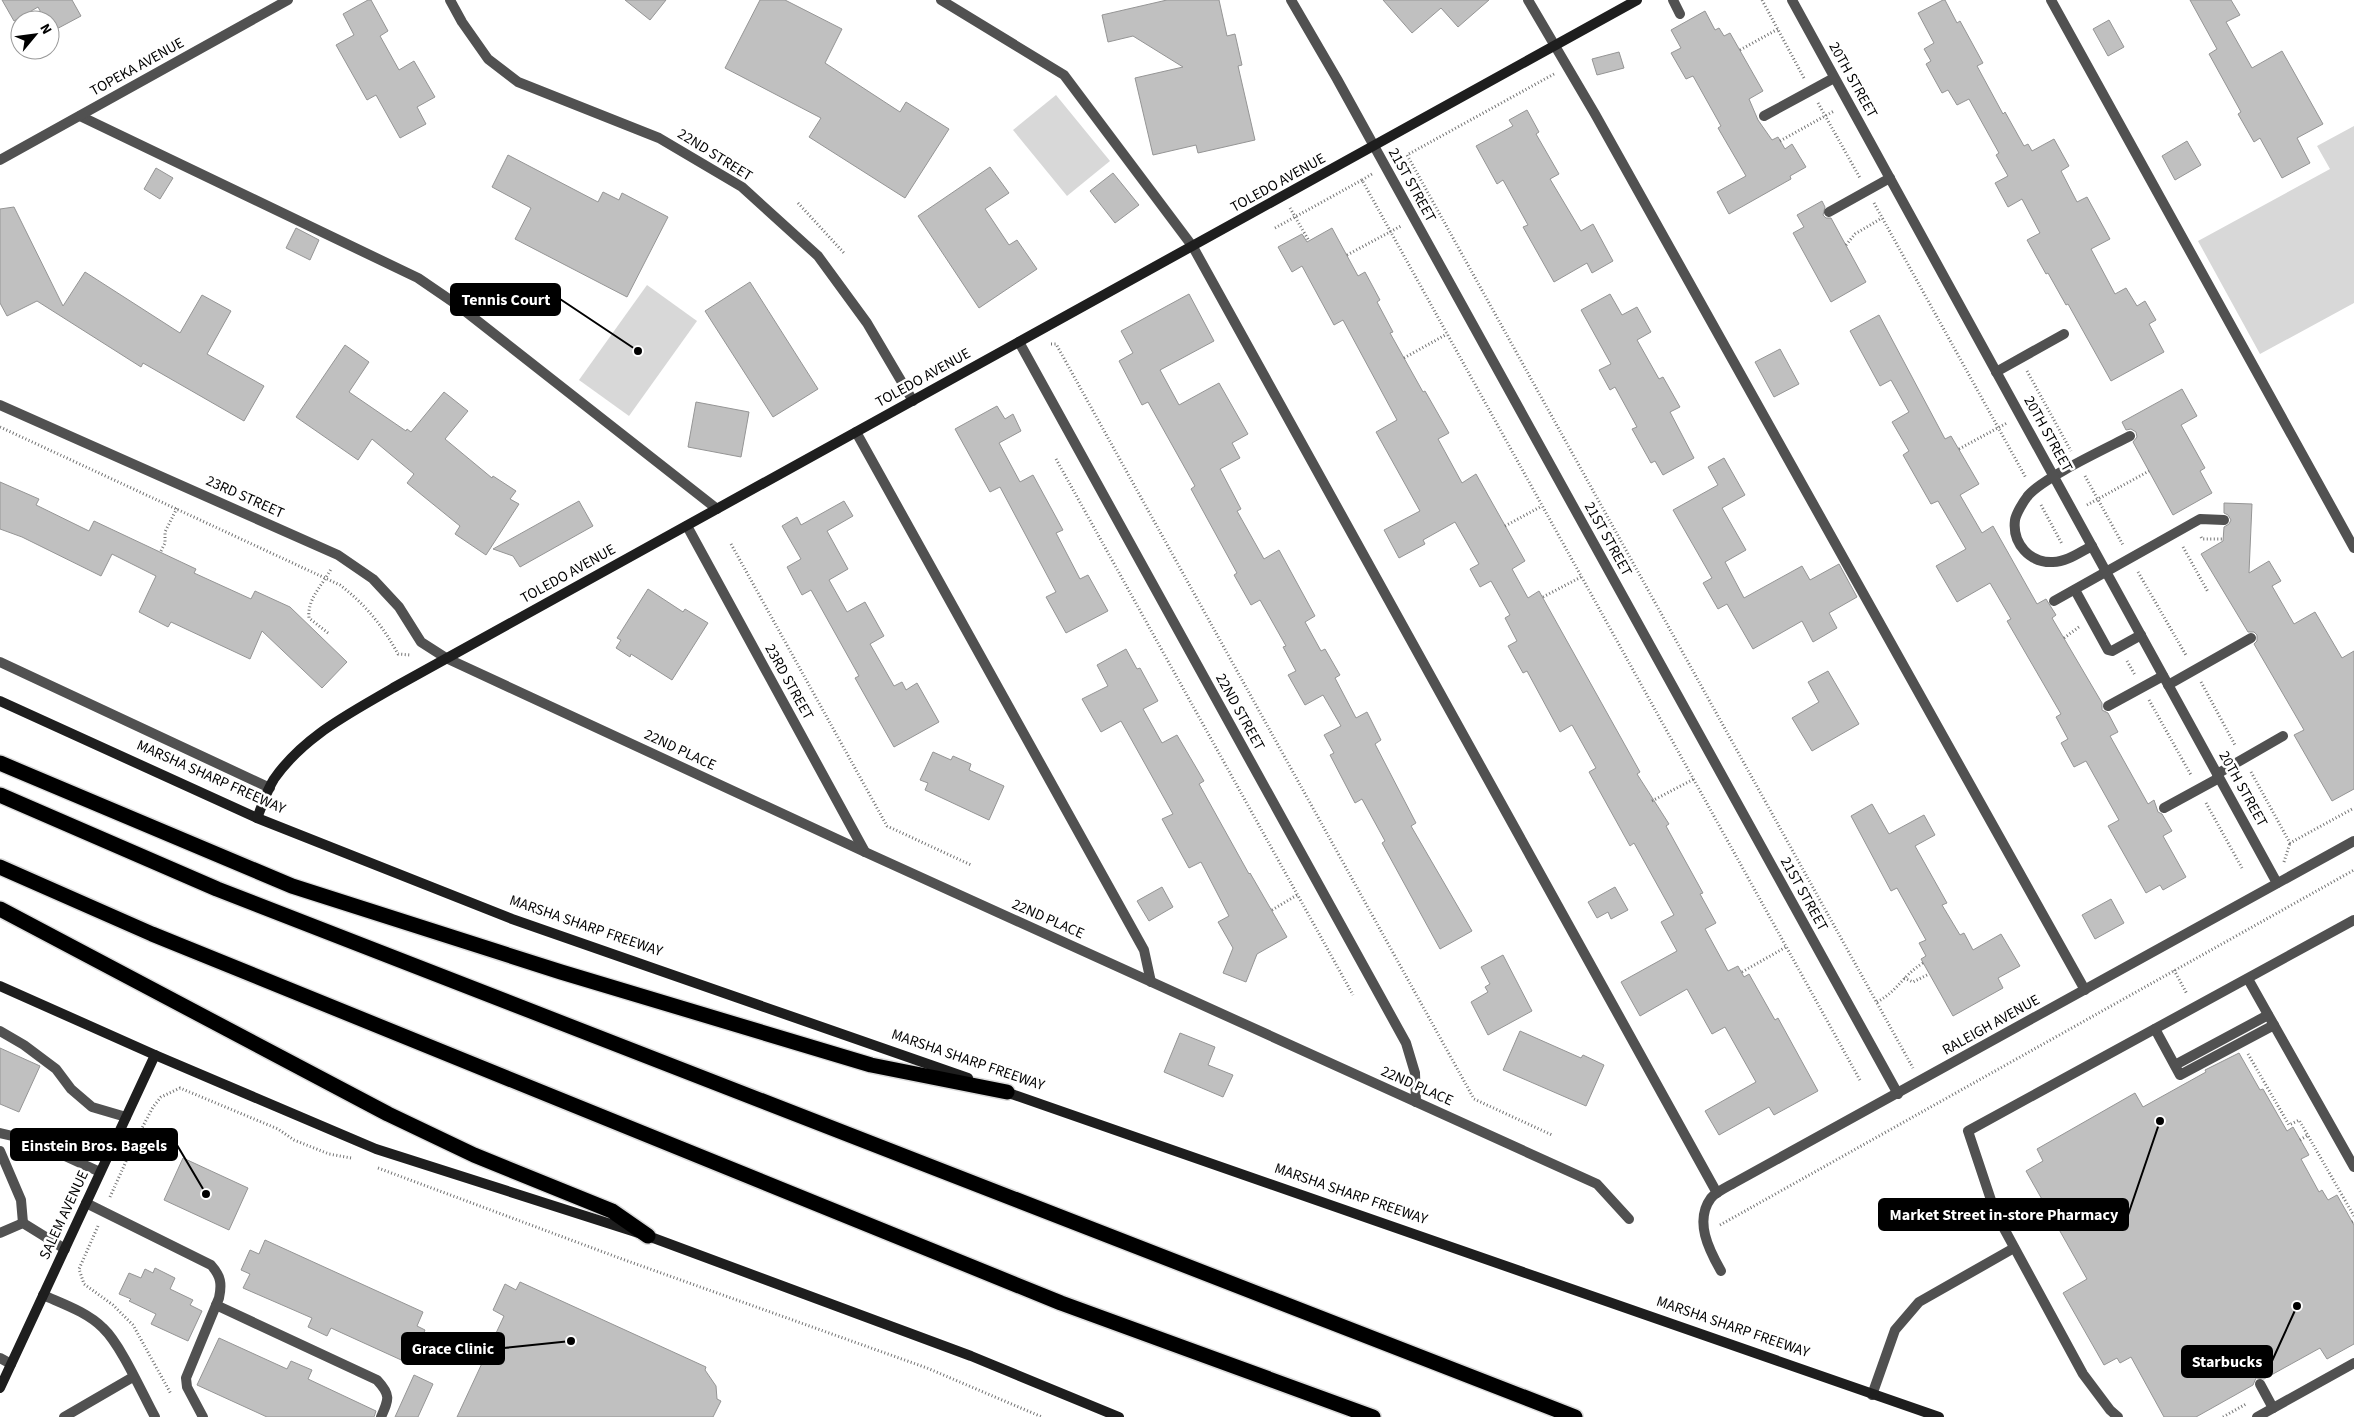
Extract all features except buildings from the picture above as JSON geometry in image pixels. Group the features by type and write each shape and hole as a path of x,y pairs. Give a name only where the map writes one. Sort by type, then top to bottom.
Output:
{"highway":[{"path":"0,763 292,886 560,972 871,1064 1008,1092"},
{"path":"0,795 217,889 1575,1417"},
{"path":"0,867 161,938 1052,1300 1374,1417"},
{"path":"0,909 388,1114 474,1155 612,1211 648,1236"}],"main road":[{"name":"TOLEDO AVENUE","path":"257,818 273,780 303,745 322,730 446,658 1637,0"},
{"name":"MARSHA SHARP FREEWAY","path":"0,701 257,818 512,919 1939,1417"},
{"path":"0,986 155,1055 376,1149 648,1236 971,1356 1119,1417"},
{"name":"SALEM AVENUE","path":"0,1388 155,1055"}],"street":[{"name":"TOPEKA AVENUE","path":"0,160 288,0"},
{"name":"22ND STREET","path":"450,0 462,22 488,59 518,82 659,138 742,187 818,256 867,323 913,401"},
{"path":"941,0 1064,75 1193,246 1718,1193"},
{"name":"21ST STREET","path":"1291,0 1374,146 1898,1094"},
{"path":"1528,0 1605,132 2085,990"},
{"path":"1673,0 1680,14"},
{"name":"20TH STREET","path":"1792,0 2277,884"},
{"path":"2051,0 2354,548"},
{"path":"1764,116 1834,78"},
{"path":"80,116 418,278 456,304 717,509"},
{"path":"1828,212 1890,178"},
{"path":"1996,372 2064,334"},
{"name":"22ND STREET","path":"1019,342 1406,1042 1414,1073 1416,1102"},
{"name":"23RD STREET","path":"0,405 338,555 373,579 399,607 421,642 446,658"},
{"path":"856,432 1144,950 1151,982"},
{"path":"2092,546 2070,557 2053,562 2034,559 2023,551 2015,537 2015,519 2028,496 2034,491 2054,477 2130,436"},
{"path":"2054,602 2200,519 2224,520"},
{"name":"23RD STREET","path":"687,526 865,852"},
{"path":"2075,590 2108,650 2112,651 2141,635"},
{"path":"2108,706 2142,688 2194,670 2251,638"},
{"name":"22ND PLACE","path":"446,658 865,852 1596,1184 1629,1219"},
{"path":"0,662 270,788"},
{"path":"2164,808 2283,736"},
{"name":"RALEIGH AVENUE","path":"1721,1271 1711,1252 1705,1234 1704,1214 1712,1197 2354,841"},
{"path":"2118,1417 2110,1410 2083,1374 1994,1212 1968,1131 2354,920"},
{"path":"2248,979 2354,1167"},
{"path":"2175,1065 2268,1015"},
{"path":"2155,1029 2180,1075 2274,1025"},
{"path":"0,1031 24,1045 56,1069 71,1089 92,1107 126,1117"},
{"path":"0,1133 30,1140 100,1172"},
{"path":"0,1151 21,1200 23,1223"},
{"path":"86,1203 211,1265 220,1278 222,1285 216,1305 186,1378 187,1387 203,1417"},
{"path":"0,1233 23,1223"},
{"path":"23,1223 64,1249"},
{"path":"1872,1395 1896,1330 1919,1302 2014,1248"},
{"path":"43,1295 86,1314 104,1328 115,1343 155,1417"},
{"path":"216,1305 377,1380 386,1390 387,1402 381,1417"},
{"path":"0,1358 11,1364"},
{"path":"2257,1417 2354,1364"},
{"path":"64,1417 133,1377"},
{"path":"2260,1384 2273,1408"}],"path":[{"path":"1762,0 2070,557"},
{"path":"1740,50 1778,29"},
{"path":"1560,70 1407,154 1921,1081"},
{"path":"1780,141 1848,103"},
{"path":"1275,228 1362,180 1861,1082"},
{"path":"1284,196 1309,241"},
{"path":"798,204 844,253"},
{"path":"1846,246 1863,228 1882,218"},
{"path":"1346,255 1414,219"},
{"path":"1404,358 1448,334"},
{"path":"1019,342 1056,344 1474,1099 1552,1134"},
{"path":"2020,358 2290,843 2354,808"},
{"path":"1959,449 2020,415"},
{"path":"0,427 340,585 369,610 390,638 398,654 446,658"},
{"path":"1056,459 1352,995"},
{"path":"2073,513 2149,471"},
{"path":"1506,526 1542,506"},
{"path":"161,551 165,532 177,508"},
{"path":"2176,533 2208,592"},
{"path":"731,544 887,826 971,865"},
{"path":"328,633 309,618 308,609 311,600 326,578 338,555"},
{"path":"1543,597 1582,577"},
{"path":"2119,647 2242,868"},
{"path":"1652,801 1694,779"},
{"path":"1705,1234 1750,1207 2354,870"},
{"path":"1272,910 1297,895"},
{"path":"1742,972 1786,947"},
{"path":"1877,1002 1894,992 1910,971 1923,963"},
{"path":"2174,970 2194,1008"},
{"path":"1904,978 1913,982 1929,974"},
{"path":"2247,1052 2289,1125 2299,1120 2354,1216"},
{"path":"172,1395 133,1325 113,1305 84,1284 79,1269 129,1153 152,1107 161,1097 180,1088 278,1129 294,1140 329,1154 359,1161"},
{"path":"2300,1140 2308,1135"},
{"path":"377,1168 622,1259 918,1365 1042,1417"}],"shaded area":[{"path":"1056,95 1110,161 1067,196 1013,130"},
{"path":"2354,126 2354,303 2260,354 2198,241 2330,169 2317,146"},
{"path":"647,285 697,321 629,416 579,380"}],"place":[{"name":"Tennis Court","path":"638,351"},
{"name":"Market Street in-store Pharmacy","path":"2160,1121"},
{"name":"Einstein Bros. Bagels","path":"206,1194"},
{"name":"Starbucks","path":"2297,1306"},
{"name":"Grace Clinic","path":"571,1341"}]}
